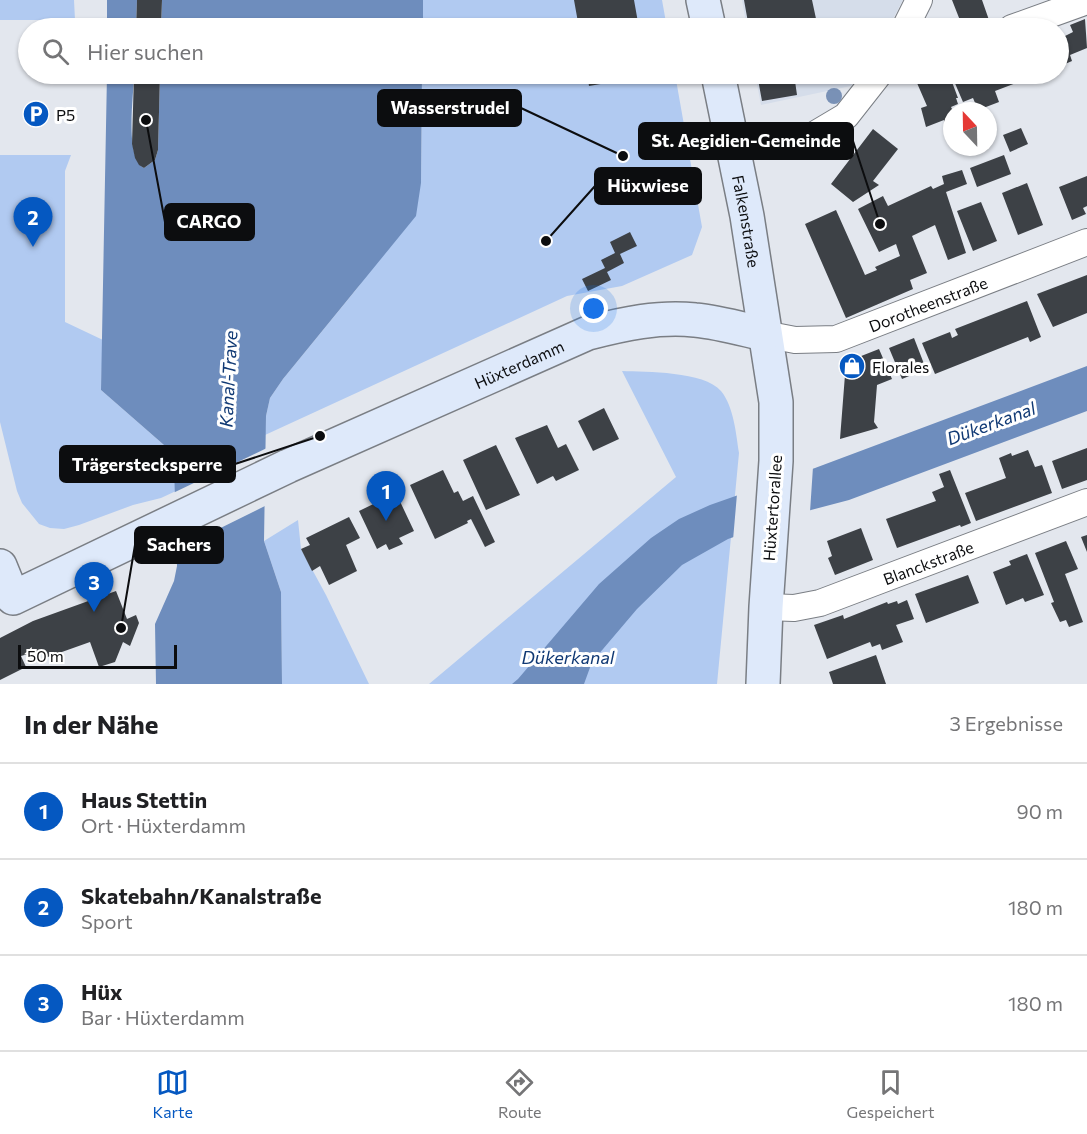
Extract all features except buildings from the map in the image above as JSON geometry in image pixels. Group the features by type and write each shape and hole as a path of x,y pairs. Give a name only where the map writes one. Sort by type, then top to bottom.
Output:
{"main road":[{"path":"704,0 707,18"},
{"name":"Falkenstraße","path":"720,84 747,216 764,333"},
{"name":"Hüxterdamm","path":"6,602 288,466 588,333 625,324 693,319 764,333"},
{"name":"Hüxtertorallee","path":"763,684 775,481 776,402 764,333"},
{"path":"0,566 6,602"}],"street":[{"path":"910,18 919,0"},
{"path":"1040,18 1087,1"},
{"path":"814,135 846,116 871,84"},
{"name":"Dorotheenstraße","path":"764,333 795,340 836,339 1087,242"},
{"name":"Blanckstraße","path":"766,607 794,608 820,603 1087,502"}],"shaded area":[{"path":"0,0 74,0 75,18 0,20"},
{"path":"423,0 662,0 665,18 423,18"},
{"path":"742,0 903,0 893,18 745,18"},
{"path":"422,84 677,84 702,227 692,255 622,286 567,296 265,435 270,398 359,286 421,183"},
{"path":"757,84 852,84 851,86 761,105"},
{"path":"0,155 71,155 65,171 65,322 103,340 101,390 164,445 174,465 176,491 161,498 133,505 64,529 39,524 22,503 0,422"},
{"path":"622,371 689,376 713,384 725,397 732,413 739,453 717,684 429,684 676,477"},
{"path":"298,520 301,549 369,684 282,684 281,592 264,541"}],"water":[{"path":"107,0 137,0 136,18 107,18"},
{"path":"162,0 423,0 423,18 161,18"},
{"name":"Kanal-Trave","path":"107,84 133,84 132,139 138,161 144,168 155,160 158,150 160,84 422,84 421,183 416,216 270,398 266,416 264,541 281,592 282,684 156,684 155,624 174,581 177,566 174,465 164,445 101,390"},
{"name":"Dükerkanal","path":"1087,366 1087,411 849,500 811,510 728,539 682,565 637,609 592,662 584,684 512,684 599,584 651,538 679,519 710,505"}],"pier":[{"path":"269,447 267,505 174,551 173,493"},
{"path":"813,467 810,512 733,540 737,494"}],"place":[{"name":"P5","path":"36,114"},
{"name":"CARGO","path":"146,120"},
{"name":"Wasserstrudel","path":"623,156"},
{"name":"St. Aegidien-Gemeinde","path":"880,224"},
{"name":"Hüxwiese","path":"546,241"},
{"name":"Skatebahn/Kanalstraße","path":"33,247"},
{"name":"Florales","path":"852,366"},
{"name":"Trägerstecksperre","path":"320,436"},
{"name":"Haus Stettin","path":"386,521"},
{"name":"Hüx","path":"94,612"},
{"name":"Sachers","path":"121,628"}]}
